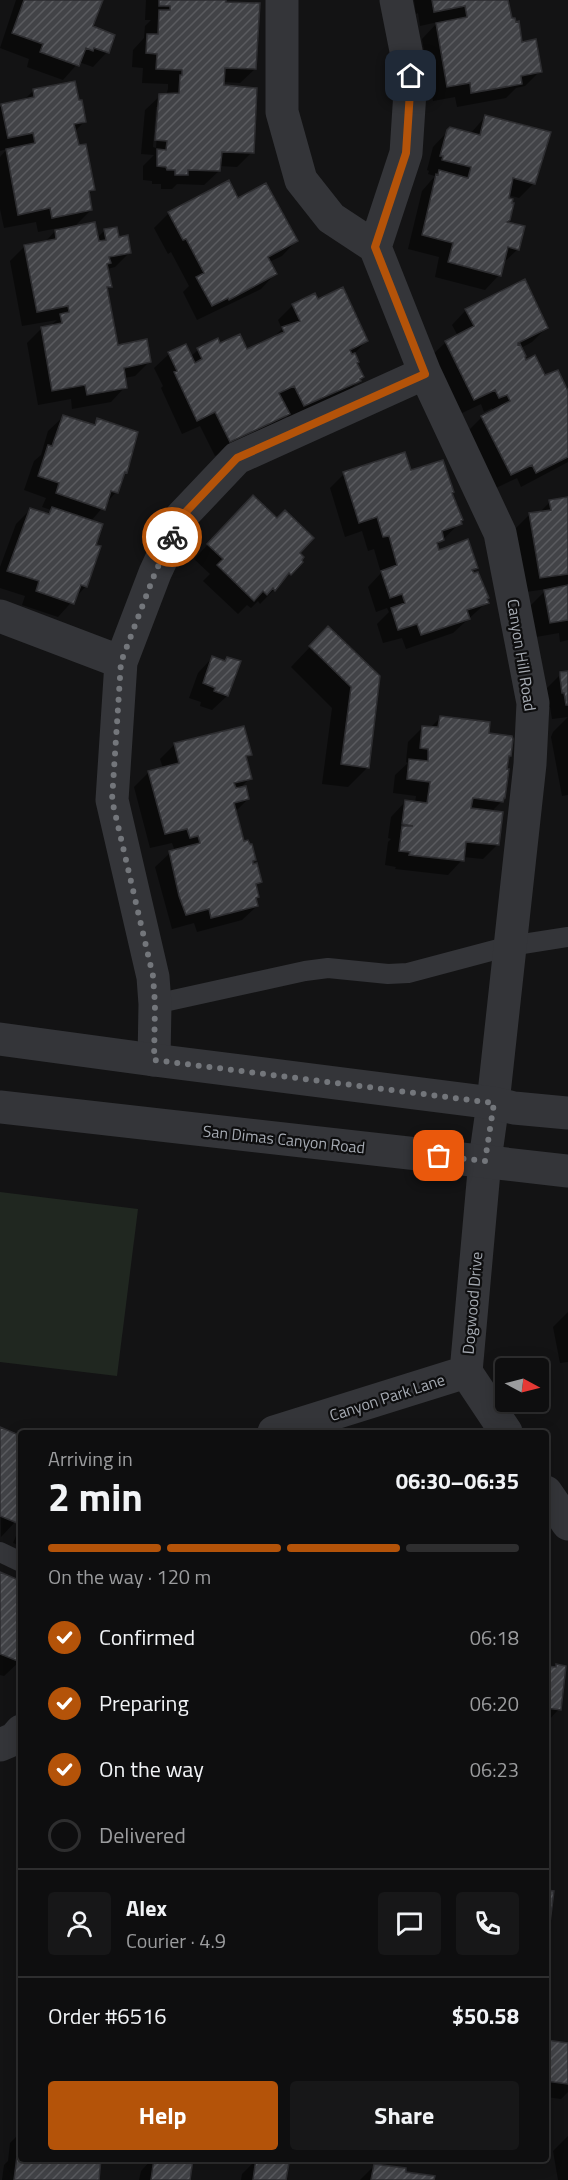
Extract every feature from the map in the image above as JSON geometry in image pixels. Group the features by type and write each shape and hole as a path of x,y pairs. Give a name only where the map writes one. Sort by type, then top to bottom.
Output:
{"street":[{"path":"282,0 282,112 301,180 331,218 375,247 406,153 411,76 396,0"},
{"name":"Canyon Hill Road","path":"375,247 425,374 500,533 533,703 530,764 494,1103 485,1161"},
{"path":"154,1060 153,976 112,800 121,662 155,573 181,517 237,458 425,374"},
{"path":"0,616 121,662"},
{"path":"0,1038 494,1103 514,1108 568,1113"},
{"name":"San Dimas Canyon Road","path":"0,1107 568,1171"},
{"name":"Dogwood Drive","path":"485,1161 466,1372 505,1430"},
{"name":"Canyon Park Lane","path":"280,1430 466,1372"},
{"path":"549,1496 568,1524"},
{"path":"0,1745 14,1739 18,1734"}],"lane":[{"path":"155,1004 305,970 328,968 388,974 408,973 510,946 568,937"},
{"path":"0,1552 18,1561"}],"shaded area":[{"path":"0,1192 138,1209 117,1376 0,1362"}],"building":[{"path":"24,0 103,0 93,26 115,35 109,53 86,48 79,66 40,52 43,44 12,33"},
{"path":"159,0 226,0 226,2 260,3 256,69 225,68 224,85 257,88 254,153 222,152 220,171 188,170 188,175 175,175 175,170 157,166 157,149 166,150 167,141 155,140 159,94 179,93 180,75 182,75 182,70 156,69 157,54 146,53 147,34 158,34 159,10 170,10 170,6 159,6"},
{"path":"432,0 508,0 512,18 515,18 516,22 519,21 522,42 536,39 542,72 521,76 522,84 471,93 470,83 447,87 436,23 467,17 465,6 434,12"},
{"path":"75,81 79,100 82,100 86,122 74,124 79,145 86,144 95,190 89,191 92,210 52,218 50,208 18,215 6,149 35,143 33,133 8,138 1,104 34,97 33,89"},
{"path":"485,115 551,132 535,184 513,178 509,198 513,199 512,203 514,203 510,220 507,222 525,226 519,250 508,247 501,276 448,262 453,243 422,235 436,174 438,175 439,170 468,178 471,167 442,160 443,156 440,156 447,130 450,127 480,135"},
{"path":"229,180 238,198 266,183 298,241 268,257 277,274 229,300 228,298 212,306 196,277 204,273 168,212"},
{"path":"95,222 99,241 106,240 104,229 117,227 119,237 128,235 131,253 109,257 111,263 107,264 112,287 107,287 118,345 147,339 151,362 124,368 127,388 87,395 85,385 52,391 41,327 62,323 60,314 69,312 68,306 37,312 24,245 56,239 55,230"},
{"path":"525,279 548,328 518,345 520,344 526,360 535,355 545,375 558,370 568,391 568,457 536,473 532,465 511,475 481,416 510,401 507,395 499,398 495,390 474,400 445,341 474,326 465,309"},
{"path":"343,287 368,341 350,350 352,354 355,353 359,362 357,363 364,377 360,379 361,381 304,406 294,386 279,393 290,414 230,442 215,412 197,421 174,372 177,371 168,352 186,344 195,363 202,359 197,348 218,338 220,343 240,334 247,349 284,332 282,327 300,321 292,304 315,293 318,299"},
{"path":"63,415 95,425 97,418 138,432 127,473 125,472 118,493 111,491 105,510 56,493 59,483 38,476 48,445 52,446"},
{"path":"405,452 411,470 443,460 454,492 452,493 463,520 462,524 442,531 444,540 437,543 439,550 468,539 478,568 472,570 474,573 478,572 489,598 487,599 489,603 467,610 470,619 421,635 417,624 398,630 391,608 405,603 402,594 390,598 381,571 397,565 389,536 383,537 377,517 359,523 343,472"},
{"path":"253,495 277,518 285,510 314,538 300,553 304,557 303,562 291,575 289,573 275,591 273,588 267,595 263,591 254,601 217,565 223,559 207,544"},
{"path":"568,497 568,574 540,578 529,513 551,510 549,500"},
{"path":"52,507 103,524 96,545 101,546 87,587 81,585 74,604 36,591 39,581 7,571 30,508 49,514"},
{"path":"568,585 568,620 550,623 544,590"},
{"path":"328,626 380,676 369,768 341,764 351,687 309,646"},
{"path":"212,656 225,661 227,657 241,661 228,696 214,691 215,688 203,683"},
{"path":"568,671 568,705 566,705 560,672"},
{"path":"440,716 490,722 489,733 512,736 513,739 503,802 473,798 471,808 503,812 499,845 466,842 464,861 409,855 410,852 399,851 402,826 413,826 402,824 405,800 427,803 430,782 407,779 409,759 428,761 428,749 420,748 422,726 438,727"},
{"path":"244,726 252,755 246,756 252,779 234,783 236,788 246,786 249,799 234,803 244,841 248,840 252,844 256,860 253,864 257,863 262,882 256,884 259,897 256,898 258,906 211,918 209,909 186,915 179,896 169,851 200,843 198,836 190,838 187,829 165,834 148,771 179,763 174,743"},
{"path":"0,1427 18,1435 18,1520 17,1523 0,1516"},
{"path":"0,1572 18,1580 18,1661 0,1654"},
{"path":"556,1664 566,1666 561,1710 549,1708 549,1666 556,1667"},
{"path":"549,1890 554,1891 549,1931"},
{"path":"549,2040 568,2043 568,2084 549,2081"},
{"path":"18,2148 18,2162 101,2162 99,2180 14,2180"},
{"path":"153,2162 193,2162 190,2180 151,2180"},
{"path":"255,2162 289,2163 286,2180 253,2180"},
{"path":"374,2164 406,2168 406,2172 435,2176 434,2180 371,2180"}],"way so far":[{"path":"172,537 155,573 121,662 112,800 153,976 154,1060 494,1103 485,1161 439,1156"}],"route":[{"path":"172,537 181,517 237,458 425,374 375,247 406,153 411,76"}]}
